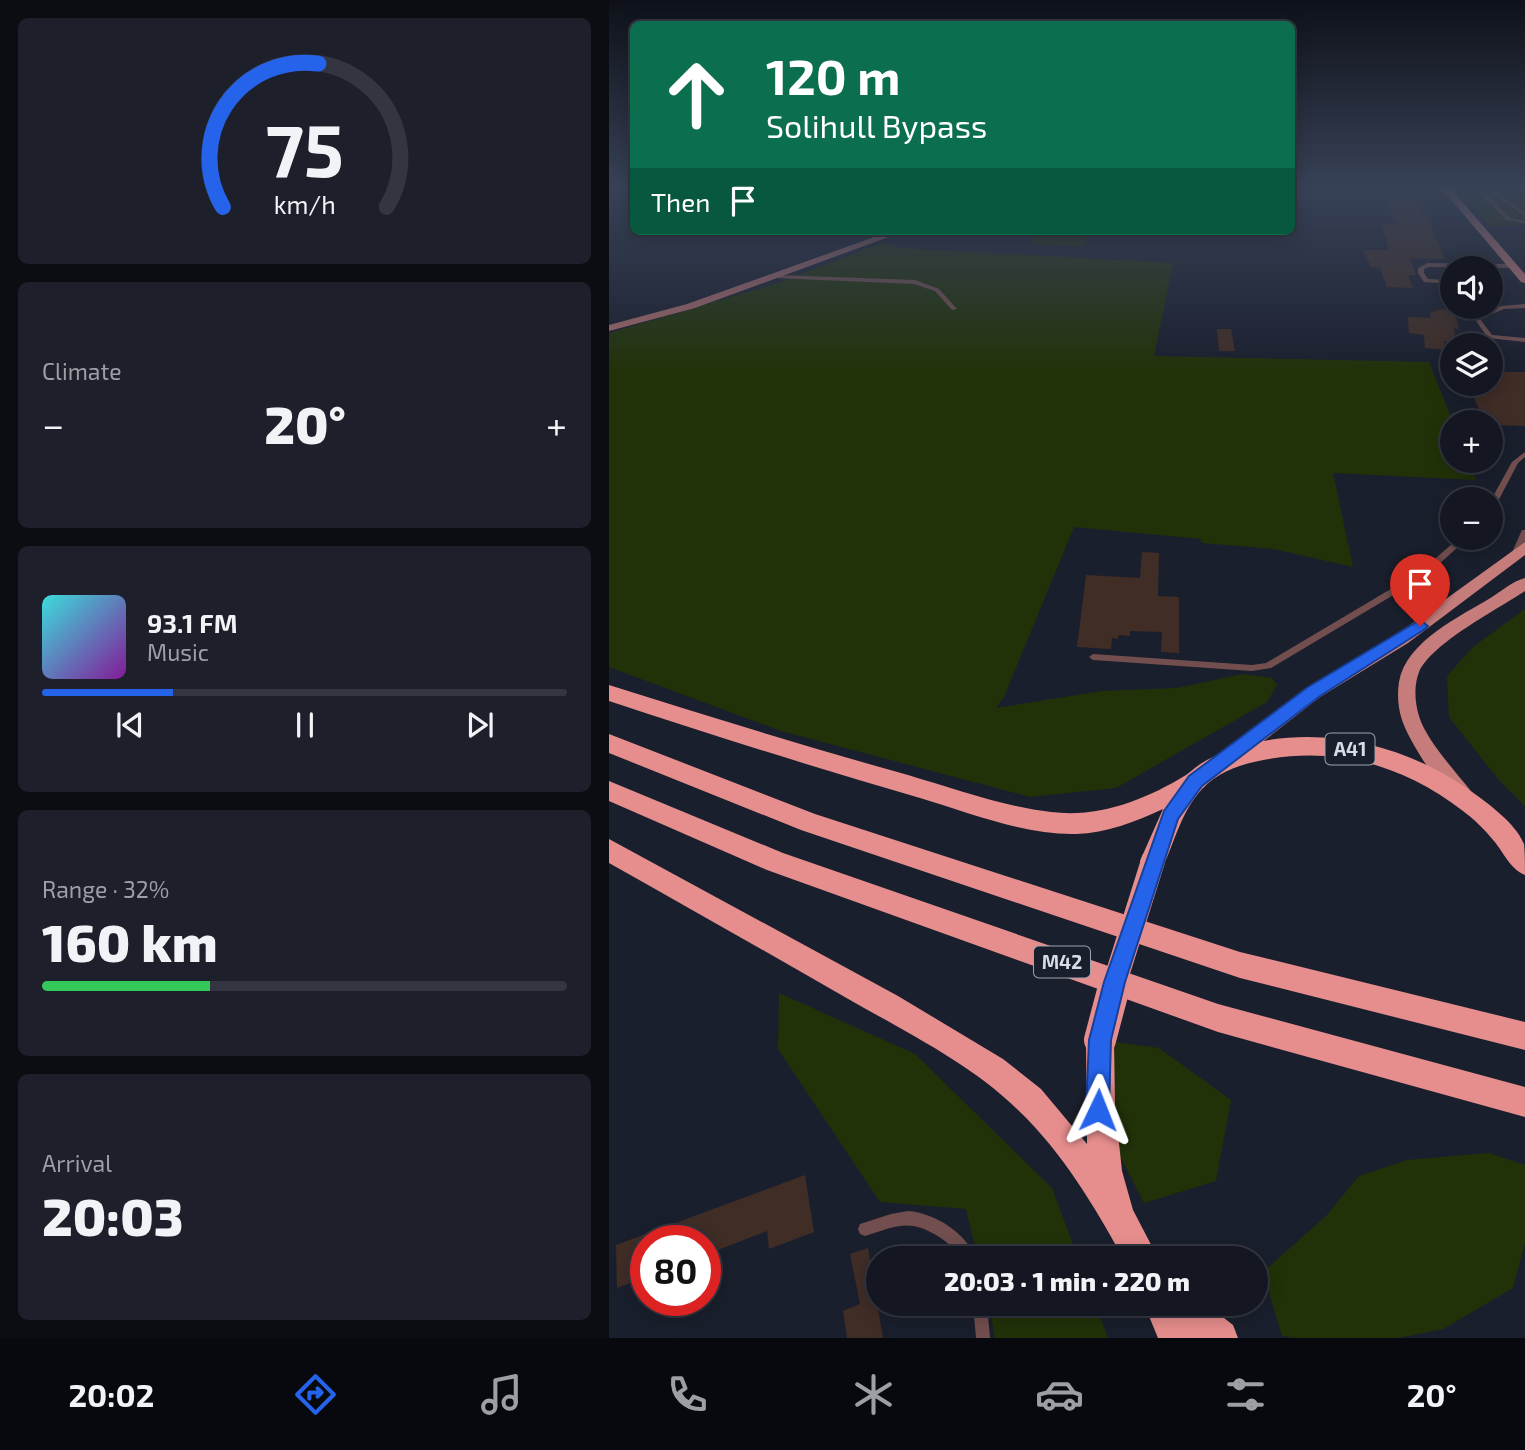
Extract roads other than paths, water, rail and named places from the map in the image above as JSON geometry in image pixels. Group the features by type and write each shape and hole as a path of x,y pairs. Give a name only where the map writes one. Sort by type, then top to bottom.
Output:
{"highway":[{"path":"609,693 821,760 1016,815 1057,822 1095,822 1111,819 1195,781"},
{"name":"M42","path":"609,743 810,823 1240,965 1525,1036"},
{"name":"A41","path":"1135,1246 1118,1215 1103,1152 1098,1110 1100,1040 1153,861 1170,816 1195,781 1226,760 1276,747 1307,745 1368,751 1411,766 1465,798 1489,817 1525,864"},
{"name":"M42","path":"609,791 776,862 1219,1018 1525,1102"},
{"path":"1489,817 1525,848"},
{"path":"609,850 888,1006 993,1069 1030,1100 1065,1140 1118,1215"},
{"path":"1166,1316 1176,1338"},
{"path":"1193,1316 1220,1338"}],"main road":[{"path":"1500,251 1525,280"},
{"path":"1226,760 1314,692 1402,639 1474,587 1507,574 1521,555"},
{"path":"1465,798 1422,741 1410,718 1407,699 1412,669 1433,645 1525,583"}],"street":[{"path":"609,328 691,306 845,251"}],"lane":[{"path":"1440,266 1428,265 1422,268 1421,273 1426,281 1440,282"},
{"path":"1503,266 1513,266"},
{"path":"777,277 915,282 937,290 954,309"},
{"path":"1525,306 1503,307 1477,318 1490,337 1525,340"},
{"path":"1502,487 1515,462 1525,454"},
{"path":"1521,555 1525,532"},
{"path":"1093,657 1252,668 1268,666 1424,573 1450,550"},
{"path":"865,1229 911,1217 940,1229 962,1246"},
{"path":"981,1316 983,1338"}]}
